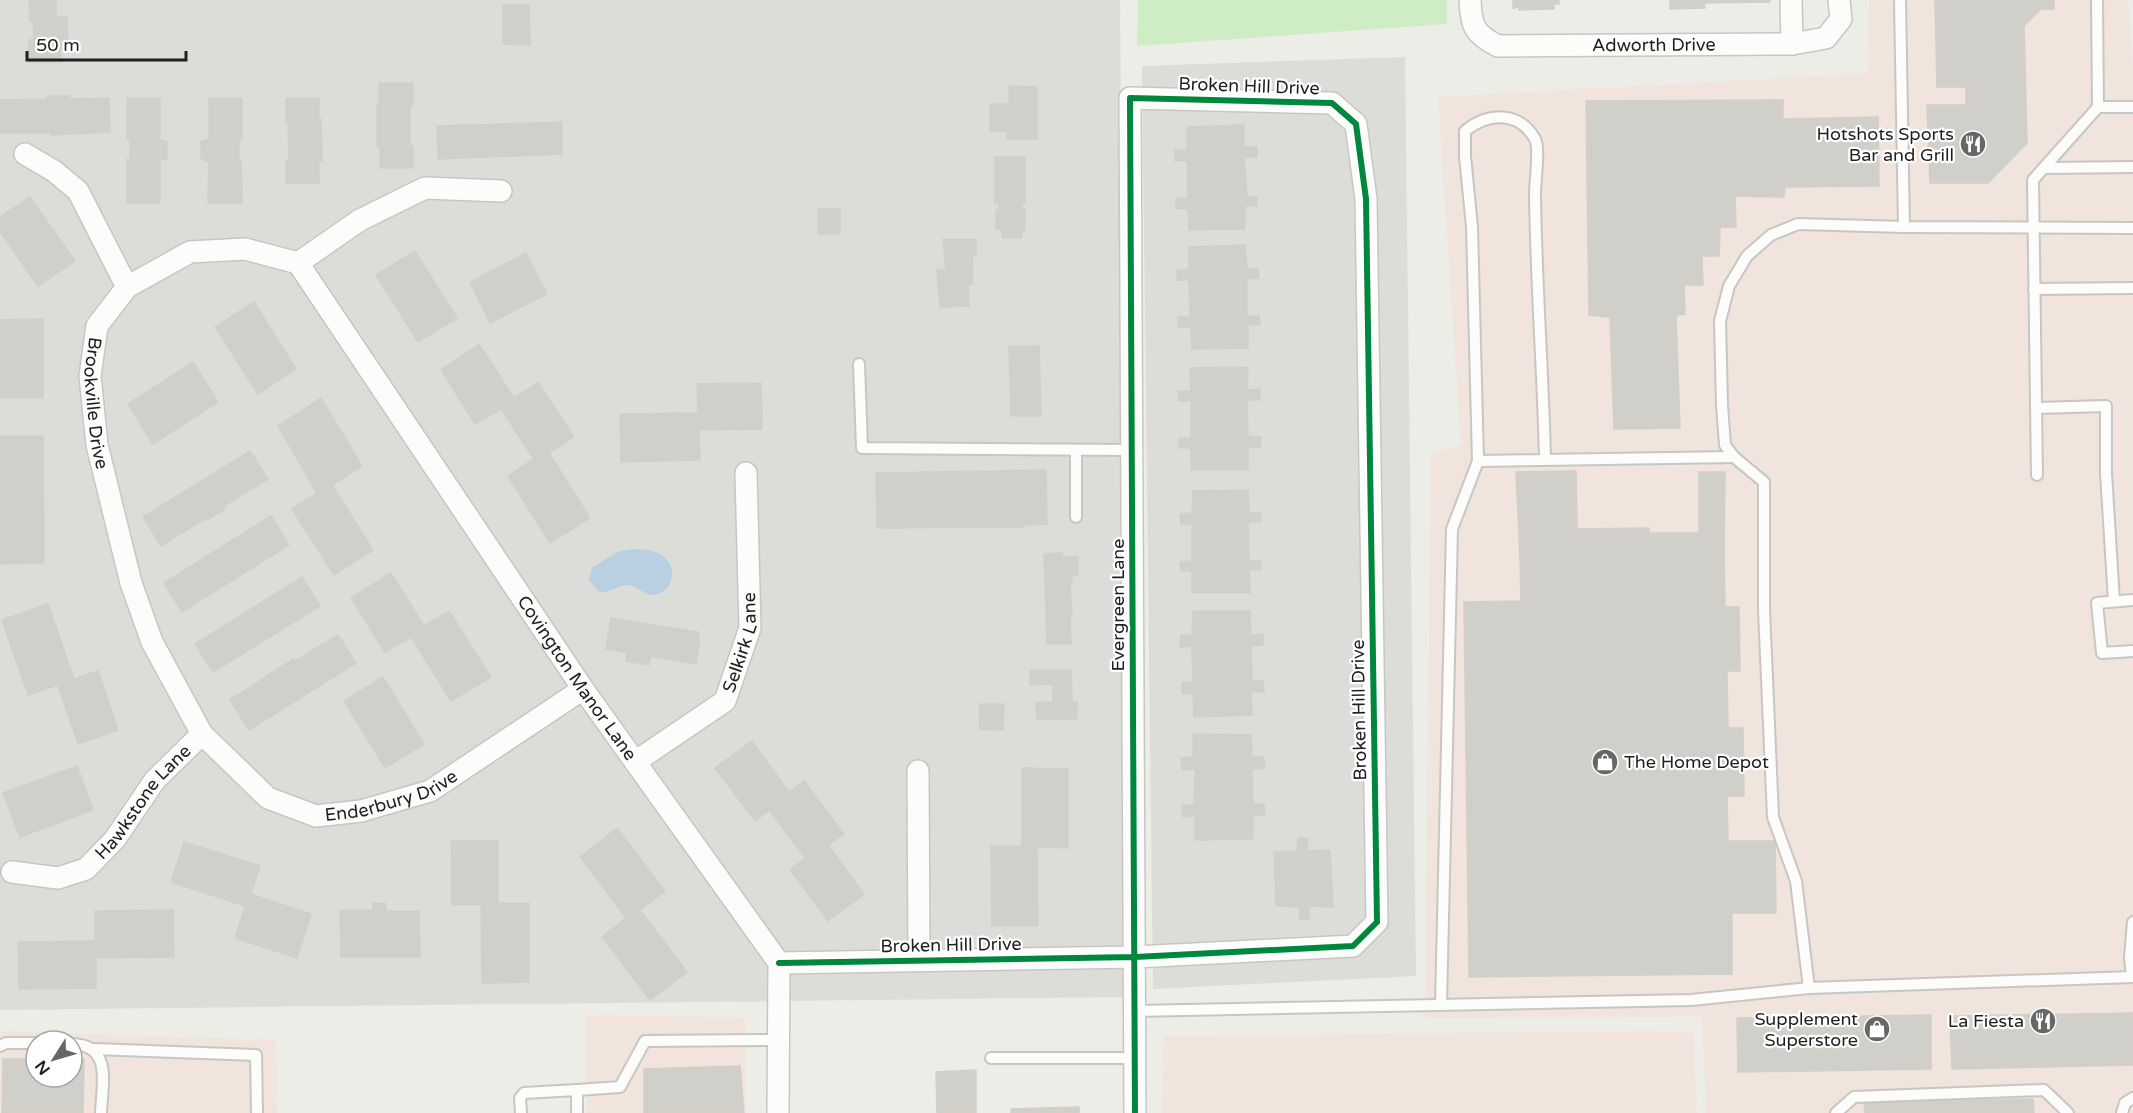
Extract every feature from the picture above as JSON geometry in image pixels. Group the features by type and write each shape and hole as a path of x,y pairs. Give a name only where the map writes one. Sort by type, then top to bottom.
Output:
{"street":[{"name":"Adworth Drive","path":"1470,0 1471,21 1482,38 1498,45 1792,44 1826,38 1841,19 1839,0"},
{"path":"1791,0 1792,44"},
{"name":"Evergreen Lane","path":"1130,98 1135,1113"},
{"name":"Broken Hill Drive","path":"779,963 1135,957 1353,946 1377,922 1366,200 1356,124 1332,103 1130,98"},
{"path":"24,154 54,171 78,191 127,287"},
{"path":"298,263 360,220 425,188 501,191"},
{"name":"Brookville Drive","path":"202,734 152,642 131,583 97,445 90,376 97,326 127,287 190,252 245,249 298,263"},
{"name":"Covington Manor Lane","path":"298,263 583,689 779,963"},
{"name":"Selkirk Lane","path":"635,762 725,701 750,628 746,473"},
{"name":"Enderbury Drive","path":"202,734 268,798 316,816 361,811 430,791 583,689"},
{"name":"Hawkstone Lane","path":"12,872 58,878 86,869 115,839 155,780 202,734"},
{"path":"918,771 919,960"},
{"path":"778,1113 779,963"}],"lane":[{"path":"1900,0 1904,227"},
{"path":"2037,475 2032,180 2098,107 2097,0"},
{"path":"2098,107 2133,106"},
{"path":"1441,1005 1452,529 1478,461 1472,227 1465,156 1465,131 1478,120 1500,117 1522,122 1536,141 1535,214 1545,459"},
{"path":"2044,168 2133,166"},
{"path":"1809,988 1796,881 1773,817 1764,610 1764,482 1734,457 1725,445 1720,321 1729,286 1747,256 1771,235 1798,224 2133,228"},
{"path":"2034,289 2133,288"},
{"path":"859,364 862,448 1132,450"},
{"path":"2036,408 2106,406 2106,473 2114,601"},
{"path":"1076,450 1076,517"},
{"path":"1478,461 1734,457"},
{"path":"2133,600 2097,603 2102,653 2133,651"},
{"path":"1135,1011 1691,1000 1809,988 2133,976 2130,958 2133,922"},
{"path":"520,1113 520,1098 524,1093 620,1087 645,1041 778,1040"},
{"path":"0,1046 6,1043 24,1043"},
{"path":"84,1045 94,1049 256,1055 257,1113"},
{"path":"94,1049 102,1061 101,1113"},
{"path":"991,1058 1135,1058"},
{"path":"577,1090 578,1113"},
{"path":"1836,1113 1854,1097 2044,1090 2068,1113"},
{"path":"2122,1113 2125,1103 2133,1098"}],"shaded area":[{"path":"0,0 1120,0 1128,997 0,1010"},
{"path":"1869,0 2128,0 2133,67 2133,1113 1706,1113 1702,1017 1425,1018 1431,454 1461,445 1438,97 1868,73"},
{"path":"1405,57 1416,976 1153,989 1142,66"},
{"path":"585,1015 745,1018 745,1113 587,1113"},
{"path":"0,1031 24,1032 24,1089 84,1089 84,1034 276,1040 277,1113 0,1113"},
{"path":"1693,1031 1697,1113 1162,1113 1164,1036"}],"green space":[{"path":"1138,0 1447,0 1447,24 1137,46"}],"water":[{"path":"633,549 653,551 664,557 672,573 666,590 650,595 628,585 606,592 598,591 589,580 592,568 617,552"}],"building":[{"path":"29,0 56,0 56,17 67,17 68,49 61,49 61,62 29,62 29,40 34,39"},
{"path":"1513,0 1559,0 1559,4 1554,4 1554,9 1519,10 1519,7 1513,8"},
{"path":"1670,0 1770,0 1770,2 1704,3 1705,8 1670,9"},
{"path":"1935,0 2054,0 2054,9 2041,9 2024,26 2027,143 1988,183 1930,183 1927,105 1966,105 1966,87 1937,87"},
{"path":"503,5 529,5 530,45 503,44"},
{"path":"379,83 413,83 413,105 410,105 410,146 413,146 413,168 380,168 380,147 377,147"},
{"path":"1009,86 1037,87 1037,139 1007,139 1007,131 990,131 990,104 1009,104"},
{"path":"48,96 70,96 70,99 109,98 110,132 51,135 51,133 0,133 0,100 47,99"},
{"path":"127,98 160,98 160,140 167,142 167,159 160,160 160,203 127,203 127,159 130,159 130,140 127,140"},
{"path":"209,98 242,98 242,140 239,140 239,161 241,161 242,203 208,203 209,161 201,159 201,141 209,139"},
{"path":"286,98 319,98 322,161 319,161 319,183 286,183 286,161 289,161"},
{"path":"1783,100 1783,119 1878,117 1879,186 1785,187 1784,197 1735,196 1736,227 1720,227 1719,256 1702,256 1703,285 1684,285 1685,314 1676,315 1680,428 1614,429 1610,317 1589,315 1586,101"},
{"path":"562,122 562,154 438,159 437,126"},
{"path":"1244,125 1244,147 1257,147 1257,157 1244,157 1247,197 1257,197 1257,206 1245,206 1245,229 1189,230 1188,209 1176,209 1176,198 1188,198 1187,161 1175,161 1175,150 1187,150 1187,127"},
{"path":"995,157 1025,157 1025,204 1022,204 1022,209 1025,209 1025,230 1022,230 1022,238 1002,238 1002,230 996,229 996,210 1000,210 999,204 995,204"},
{"path":"30,197 75,261 38,286 0,232 0,217"},
{"path":"818,209 840,209 840,234 818,234"},
{"path":"943,239 976,239 972,285 968,285 969,306 940,307 937,270 946,269"},
{"path":"1245,245 1247,269 1258,269 1259,278 1247,279 1247,316 1259,316 1260,325 1248,325 1248,348 1192,349 1191,327 1178,327 1178,317 1190,317 1189,280 1177,280 1177,271 1189,269 1189,247"},
{"path":"415,251 457,318 418,342 376,275"},
{"path":"526,253 547,294 490,323 470,282"},
{"path":"254,302 296,369 258,394 215,327"},
{"path":"43,319 43,398 0,398 0,320"},
{"path":"479,344 514,398 538,382 574,437 549,453 590,518 550,543 508,476 534,459 501,409 475,424 441,370"},
{"path":"1009,346 1039,346 1041,416 1011,416"},
{"path":"193,362 218,402 153,444 128,404"},
{"path":"1248,367 1247,390 1260,389 1260,400 1247,400 1248,436 1261,437 1260,447 1248,447 1248,470 1191,470 1191,448 1179,448 1179,438 1191,438 1191,401 1179,401 1178,391 1191,391 1190,368"},
{"path":"761,383 762,429 699,430 700,460 621,462 620,414 698,413 697,384"},
{"path":"321,398 362,466 332,485 373,550 334,575 292,509 317,493 278,426"},
{"path":"0,436 43,436 44,563 0,564"},
{"path":"250,451 268,479 224,506 225,509 161,546 143,517"},
{"path":"1046,470 1047,524 1024,525 1024,527 877,528 876,473"},
{"path":"1576,471 1577,529 1649,528 1648,555 1520,557 1516,472"},
{"path":"1699,472 1725,472 1724,555 1648,555 1648,533 1699,533"},
{"path":"1248,490 1249,513 1261,513 1261,522 1248,522 1249,561 1261,561 1261,570 1249,570 1250,593 1192,593 1192,571 1181,571 1180,562 1192,561 1192,524 1181,524 1180,514 1192,513 1193,491"},
{"path":"271,516 289,545 182,612 164,583"},
{"path":"1062,553 1062,557 1078,557 1078,575 1072,576 1070,582 1071,644 1047,644 1044,554"},
{"name":"The Home Depot","path":"1724,555 1725,607 1739,607 1740,671 1727,671 1728,728 1743,728 1744,796 1727,796 1728,841 1775,841 1776,913 1732,913 1732,974 1469,977 1464,602 1521,601 1520,557"},
{"path":"391,573 424,626 449,611 491,677 451,701 411,637 385,652 351,598"},
{"path":"302,577 320,606 213,672 195,644"},
{"path":"48,604 74,679 98,671 118,730 78,744 58,685 28,695 2,620"},
{"path":"1193,611 1250,611 1251,635 1263,634 1263,645 1251,646 1252,681 1263,681 1264,692 1251,692 1252,715 1194,717 1193,694 1182,694 1182,682 1193,682 1192,646 1180,647 1181,635 1192,635"},
{"path":"611,618 699,632 696,664 651,656 649,665 626,661 627,653 606,649"},
{"path":"338,635 356,663 249,730 230,700 293,659 295,661"},
{"path":"1030,670 1071,670 1072,702 1077,702 1077,719 1037,719 1036,702 1053,702 1053,684 1030,685"},
{"path":"383,677 424,744 385,768 344,701"},
{"path":"980,704 1004,704 1003,730 979,729"},
{"path":"1193,734 1251,735 1252,757 1263,757 1265,768 1252,769 1253,804 1264,804 1265,815 1253,816 1253,839 1195,840 1195,816 1183,817 1182,806 1194,805 1195,769 1182,770 1181,758 1193,757"},
{"path":"752,741 789,792 804,781 844,834 828,845 864,894 828,921 790,870 805,858 769,810 755,821 715,768"},
{"path":"77,766 93,810 20,837 3,793"},
{"path":"1022,768 1068,769 1068,848 1037,847 1038,926 992,926 991,846 1022,846"},
{"path":"617,828 665,891 640,910 687,972 650,1000 602,937 626,918 580,857"},
{"path":"1298,838 1308,838 1307,851 1330,850 1333,907 1309,906 1309,920 1299,919 1300,907 1276,906 1274,852 1297,851"},
{"path":"451,841 498,841 498,903 529,903 529,982 482,983 481,905 452,905"},
{"path":"184,842 260,866 251,894 311,914 297,958 235,938 245,906 171,882"},
{"path":"373,903 385,903 386,911 419,911 420,957 341,957 340,910 373,910"},
{"path":"173,910 174,957 96,958 96,988 19,989 18,942 95,941 95,911"},
{"path":"2133,1013 2133,1065 1952,1069 1950,1016"},
{"path":"1931,1015 1931,1069 1738,1072 1737,1018"},
{"path":"3,1059 24,1059 24,1089 83,1089 83,1113 2,1113"},
{"path":"740,1066 744,1113 644,1113 644,1069"},
{"path":"976,1070 976,1113 937,1113 936,1072"},
{"path":"2033,1099 2034,1113 1865,1113 1864,1102"},
{"path":"1079,1107 1079,1113 1011,1113 1011,1109"}],"cycle path":[{"path":"779,963 1135,957 1353,946 1377,922 1366,199 1356,124 1332,103 1130,98 1135,1113"}],"place":[{"name":"Hotshots Sports Bar and Grill","path":"1973,144"},
{"name":"The Home Depot","path":"1605,762"},
{"name":"La Fiesta","path":"2043,1021"},
{"name":"Supplement Superstore","path":"1877,1029"}]}
